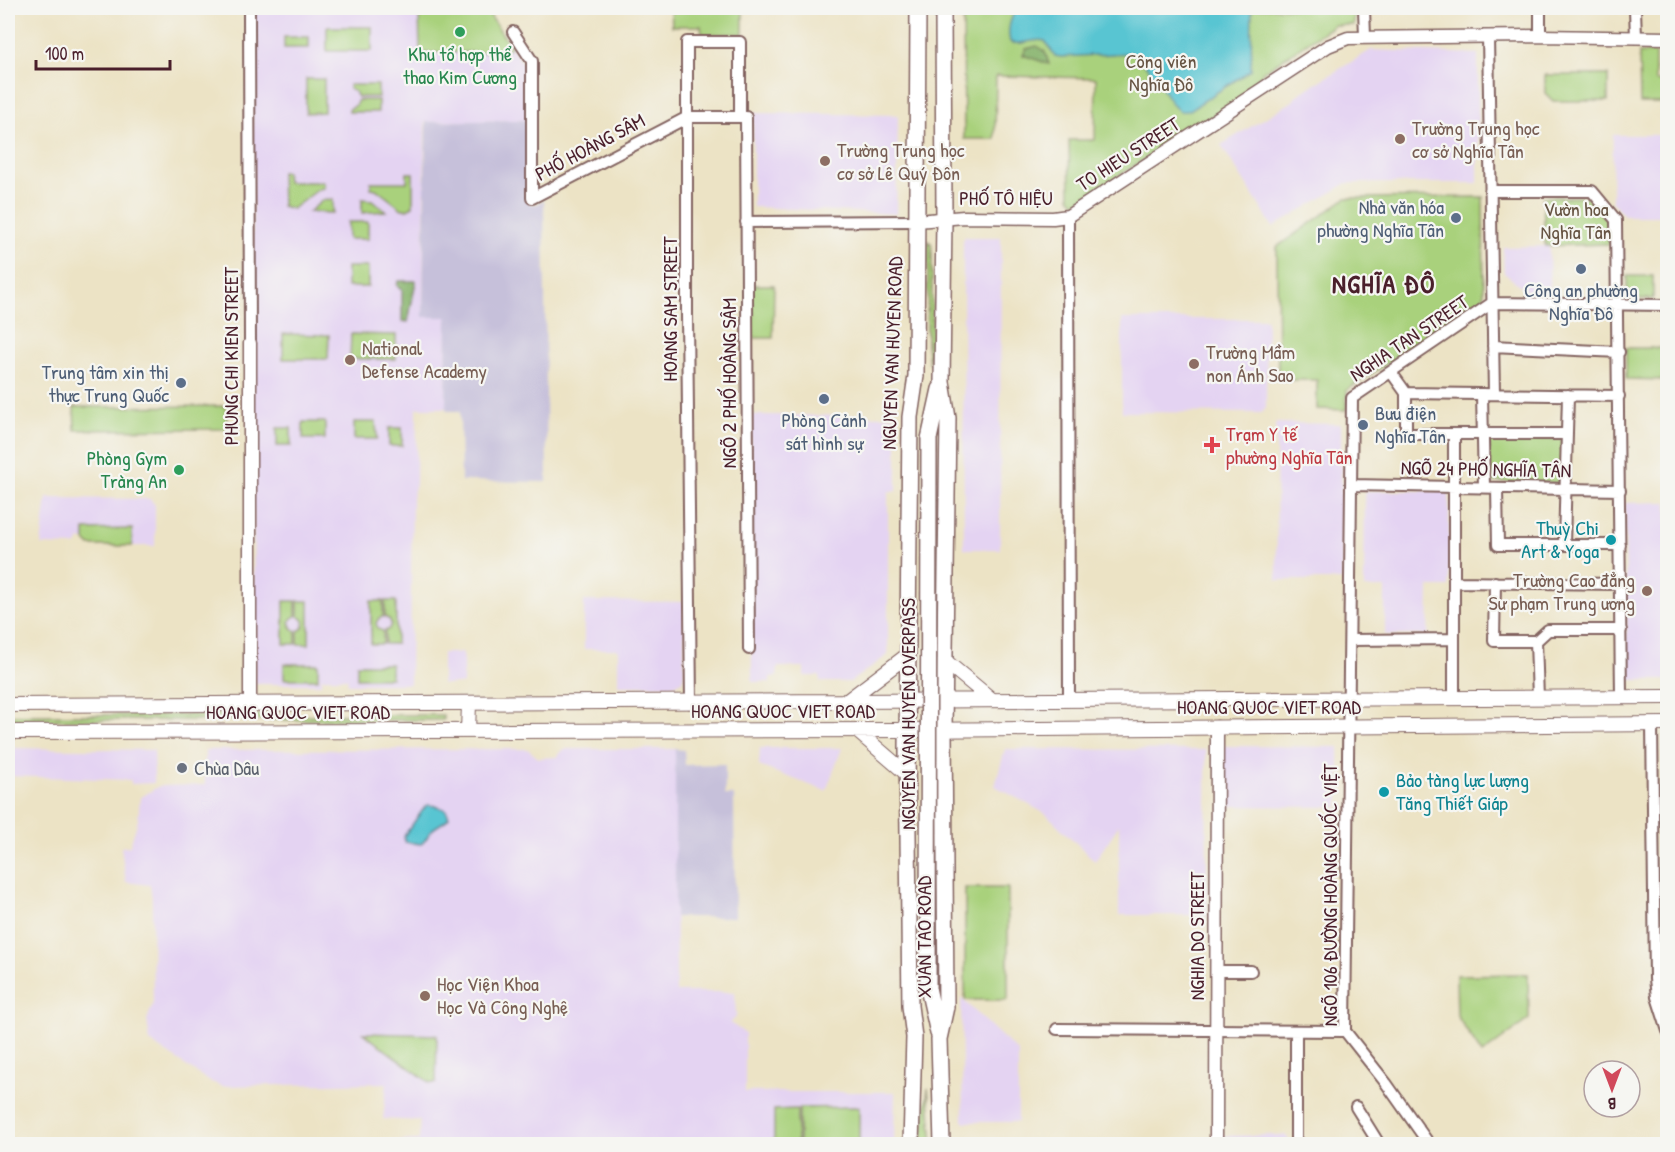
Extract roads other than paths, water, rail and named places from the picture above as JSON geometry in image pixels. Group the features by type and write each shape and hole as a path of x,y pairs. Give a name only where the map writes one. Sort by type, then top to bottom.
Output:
{"main road":[{"name":"NGUYEN VAN HUYEN ROAD","path":"907,730 910,417 916,384 918,8"},
{"path":"943,8 942,382 948,418 944,700"},
{"path":"929,439 942,382"},
{"path":"916,384 929,439"},
{"name":"NGUYEN VAN HUYEN OVERPASS","path":"928,988 929,439"},
{"path":"909,626 913,637 923,645 930,645 945,628"},
{"path":"847,701 909,654"},
{"path":"945,661 992,700"},
{"name":"HOANG QUOC VIET ROAD","path":"8,705 1668,697"},
{"name":"XUAN TAO ROAD","path":"942,1144 939,1039 946,1007 944,700"},
{"path":"468,731 469,704"},
{"name":"HOANG QUOC VIET ROAD","path":"8,732 907,730 1668,724"},
{"path":"856,730 907,774"},
{"name":"XUAN TAO ROAD","path":"907,730 910,1006 914,1037 911,1144"},
{"path":"909,802 912,795 922,786 934,790 944,805"},
{"path":"914,1037 928,988"},
{"path":"928,988 939,1039"}],"street":[{"name":"PHUNG CHI KIEN STREET","path":"249,8 250,705"},
{"path":"1364,8 1365,37"},
{"path":"1540,8 1540,36"},
{"path":"1635,8 1636,38"},
{"name":"PHỐ HOÀNG SÂM","path":"513,32 532,61 532,198 688,117"},
{"path":"1484,488 1483,434 1493,346 1488,36"},
{"name":"TO HIEU STREET","path":"1069,700 1068,216 1328,46 1348,38 1540,36 1668,38"},
{"name":"HOANG SAM STREET","path":"691,702 687,42 740,42 743,117"},
{"path":"688,117 743,117"},
{"name":"NGÕ 2 PHỐ HOÀNG SÂM","path":"743,117 746,222 749,649"},
{"path":"1490,191 1592,191 1616,220 1619,304 1622,698"},
{"name":"PHỐ TÔ HIỆU","path":"917,221 964,217 1053,218 1068,216"},
{"path":"746,222 917,221"},
{"name":"NGHIA TAN STREET","path":"1348,726 1352,398 1492,303 1668,305"},
{"path":"1493,346 1619,352"},
{"path":"1391,372 1406,393 1406,434 1566,434"},
{"path":"1406,393 1619,396"},
{"path":"1564,545 1568,395"},
{"path":"1454,434 1454,699"},
{"name":"NGÕ 24 PHỐ NGHĨA TÂN","path":"1352,485 1620,490"},
{"path":"1497,488 1498,544 1620,545"},
{"path":"1454,582 1621,584"},
{"path":"1495,582 1494,641 1536,640 1548,630 1621,630"},
{"path":"1350,640 1454,639"},
{"path":"1536,640 1538,698"},
{"path":"1652,724 1655,979 1657,998 1668,1031"},
{"name":"NGÕ 106 ĐƯỜNG HOÀNG QUỐC VIỆT","path":"1348,726 1345,1031 1386,1083 1429,1144"},
{"name":"NGHIA DO STREET","path":"1216,1144 1217,727"},
{"path":"1217,971 1251,971"},
{"path":"1058,1029 1345,1031"},
{"path":"1296,1031 1296,1144"},
{"path":"1356,1107 1379,1144"}],"water":[{"path":"1018,8 1252,8 1251,70 1190,110 1180,111 1173,105 1143,62 1131,53 1061,57 1055,56 1045,41 1010,42 1010,24"},
{"path":"428,805 446,810 449,817 433,829 421,844 405,842 404,836"}],"place":[{"name":"Khu tổ hợp thể thao Kim Cương","path":"460,32"},
{"name":"Trường Trung học cơ sở Nghĩa Tân","path":"1400,139"},
{"name":"Trường Trung học cơ sở Lê Quý Đôn","path":"825,161"},
{"name":"Nhà văn hóa phường Nghĩa Tân","path":"1456,218"},
{"name":"Công an phường Nghĩa Đô","path":"1581,269"},
{"name":"National Defense Academy","path":"350,360"},
{"name":"Trường Mầm non Ánh Sao","path":"1194,364"},
{"name":"Trung tâm xin thị thực Trung Quốc","path":"181,383"},
{"name":"Phòng Cảnh sát hình sự","path":"824,399"},
{"name":"Bưu điện Nghĩa Tân","path":"1363,425"},
{"name":"Trạm Y tế phường Nghĩa Tân","path":"1212,445"},
{"name":"Phòng Gym Tràng An","path":"179,470"},
{"name":"Thuỳ Chi Art & Yoga","path":"1611,540"},
{"name":"Trường Cao đẳng Sư phạm Trung ương","path":"1647,591"},
{"name":"Chùa Dâu","path":"182,768"},
{"name":"Bảo tàng lực lượng Tăng Thiết Giáp","path":"1384,792"},
{"name":"Học Viện Khoa Học Và Công Nghệ","path":"425,996"}],"district":[{"name":"NGHĨA ĐÔ","path":"1384,284"}],"park label":[{"name":"Công viên Nghĩa Đô","path":"1161,72"},
{"name":"Vườn hoa Nghĩa Tân","path":"1576,220"}]}
